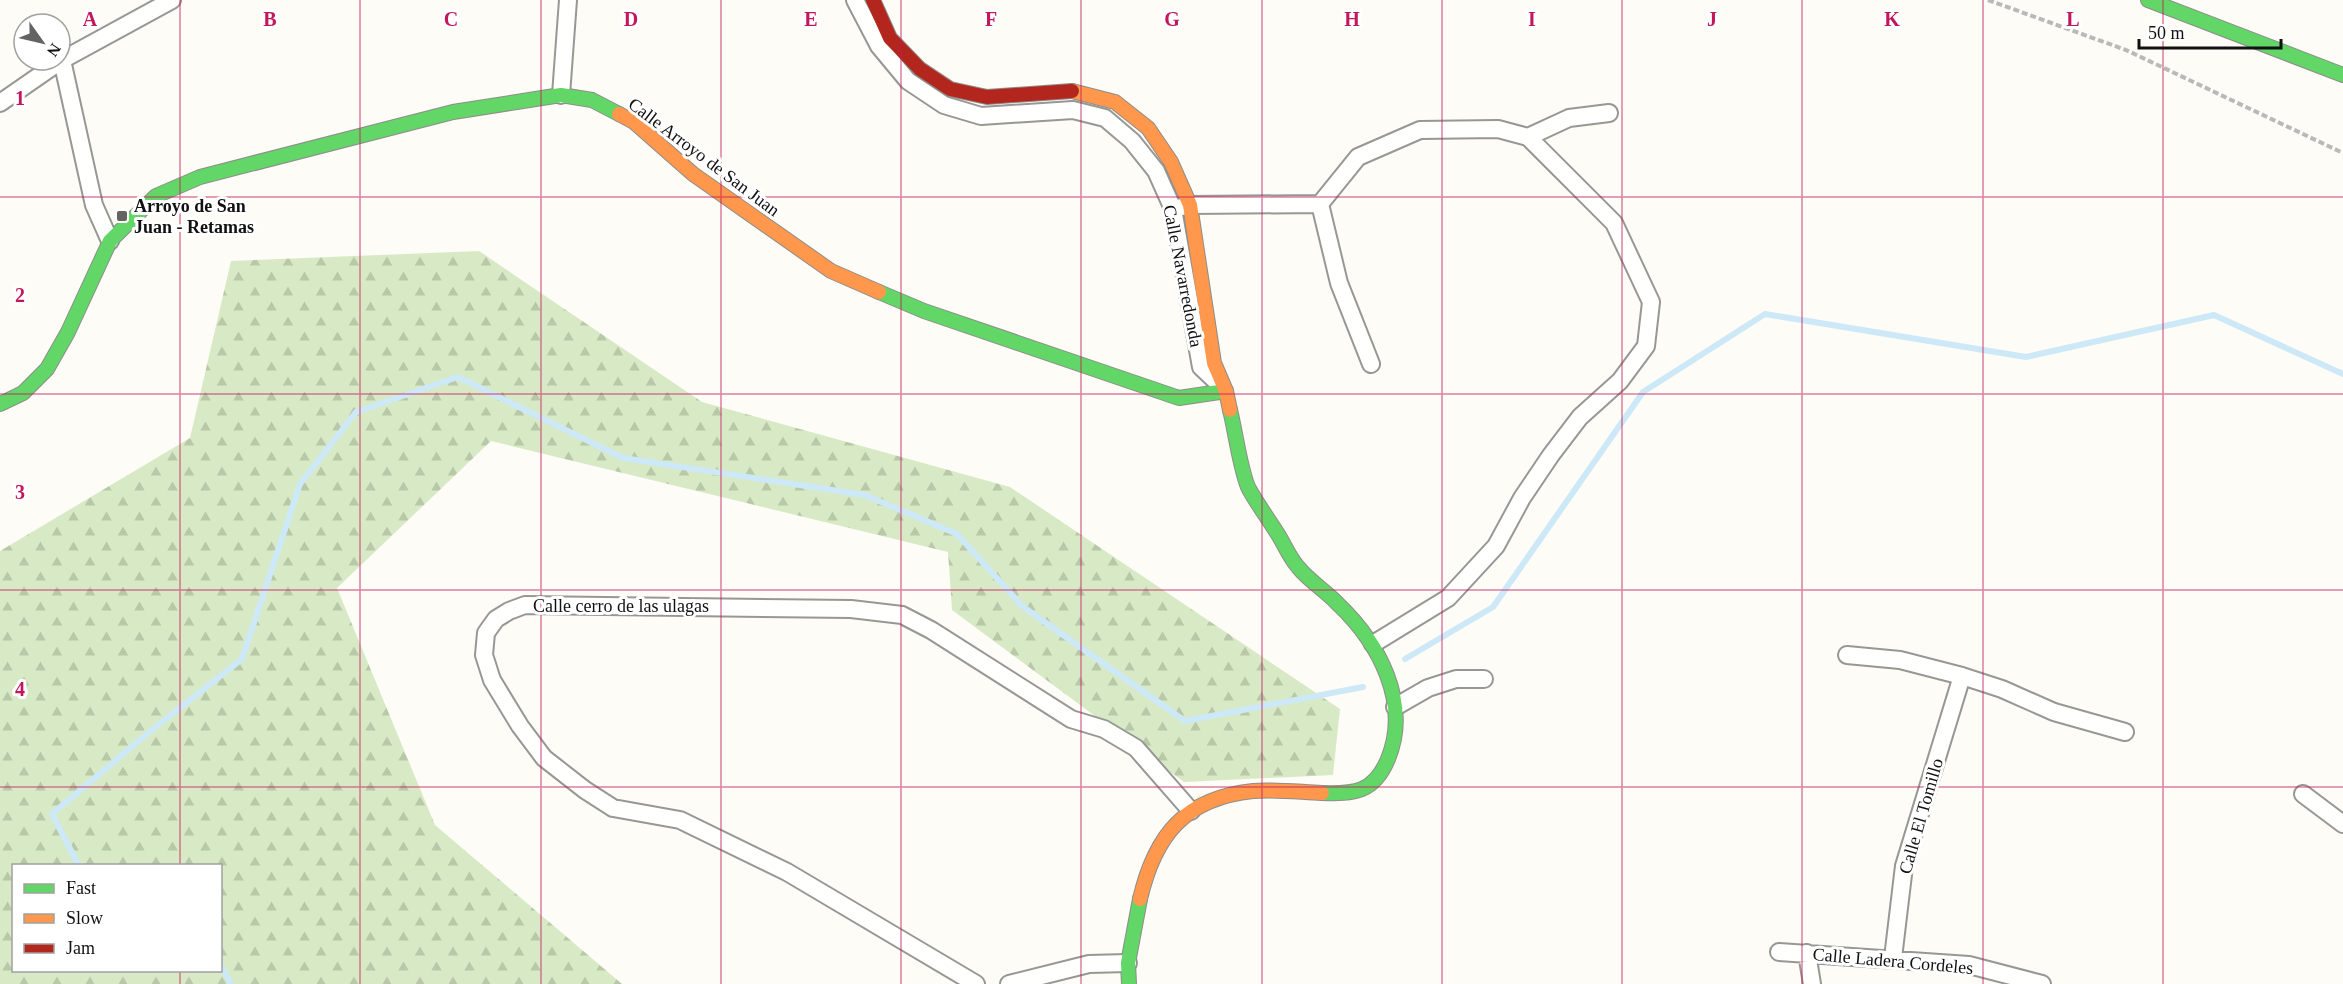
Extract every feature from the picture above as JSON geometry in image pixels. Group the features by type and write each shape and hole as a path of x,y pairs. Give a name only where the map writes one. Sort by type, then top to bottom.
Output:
{"main road":[{"name":"Calle Navarredonda","path":"873,0 890,38 920,69 950,89 987,98 1077,91 1114,102 1148,128 1171,162 1190,205 1214,363 1226,391 1248,487 1298,567 1340,604 1373,644 1388,676 1395,707 1394,743 1388,762 1379,776 1366,788 1349,794 1255,791 1228,795 1191,811 1171,828 1157,848 1146,873 1128,963 1129,984"},
{"path":"2148,0 2343,75"},
{"name":"Calle Arroyo de San Juan","path":"0,404 23,393 47,369 68,332 110,241 156,196 200,177 453,112 561,95 592,100 634,122 693,174 831,271 924,311 1179,398 1226,391"}],"street":[{"path":"72,55 172,0"},
{"path":"561,95 568,0"},
{"name":"Calle Navarredonda","path":"855,0 879,46 908,81 944,105 981,116 1072,110 1105,118 1132,141 1156,171 1173,209 1201,367 1226,391"},
{"path":"0,103 45,72"},
{"path":"65,72 94,205 110,241"},
{"path":"1528,137 1569,118 1609,113"},
{"path":"1320,204 1358,157 1420,130 1498,129 1528,137 1614,223 1651,302 1646,346 1620,381 1580,417 1522,498 1496,546 1448,598 1373,644"},
{"path":"1173,209 1190,205 1320,204"},
{"path":"1320,204 1339,283 1371,364"},
{"name":"Calle cerro de las ulagas","path":"976,984 787,872 680,820 613,808 585,790 544,758 520,726 492,680 484,655 486,633 496,619 525,605 851,609 902,615 931,630 1071,719 1104,729 1136,748 1191,811"},
{"path":"1846,655 1900,660 1962,676 2002,689 2054,712 2125,732"},
{"name":"Calle El Tomillo","path":"1893,958 1904,867 1962,676"},
{"path":"1395,707 1428,688 1456,679 1484,679"},
{"path":"2303,794 2343,824"},
{"name":"Calle Ladera Cordeles","path":"1779,952 1969,965 2042,984"},
{"path":"1807,953 1812,984"},
{"path":"1009,984 1089,964 1128,963"}],"path":[{"path":"1988,0 2126,50 2343,153"}],"green space":[{"path":"479,251 702,402 1010,487 1340,709 1333,775 1184,782 952,610 948,552 491,441 337,588 435,825 622,984 0,984 0,551 190,438 231,261"}],"waterway":[{"path":"1405,659 1493,607 1643,392 1765,314 2026,357 2214,315 2343,374"},
{"path":"78,864 52,814 148,733 242,659 300,484 356,412 458,377 623,458 865,495 957,534 1022,606 1185,721 1363,687"},
{"path":"222,968 231,984"}],"traffic: fast":[{"path":"2148,0 2343,75"},
{"path":"0,404 23,393 47,369 68,332 110,241 156,196 200,177 453,112 561,95 592,100 619,114"},
{"path":"879,292 924,311 1179,398 1226,391"},
{"path":"1230,410 1249,489 1295,563 1307,577 1338,604 1366,637 1378,655 1393,696 1396,717 1394,738 1388,759 1376,779 1362,789 1353,792 1322,793"},
{"path":"1129,984 1128,963 1140,899"}],"traffic: slow":[{"path":"1072,91 1115,102 1148,128 1171,162 1190,205 1214,363 1226,391 1230,410"},
{"path":"619,114 634,122 693,174 831,271 879,292"},
{"path":"1140,899 1154,856 1164,839 1191,811 1229,795 1253,791 1322,793"}],"traffic: jam":[{"path":"873,0 890,38 920,69 950,89 987,97 1072,91"}],"place":[{"name":"Arroyo de San Juan - Retamas","path":"122,216"}]}
